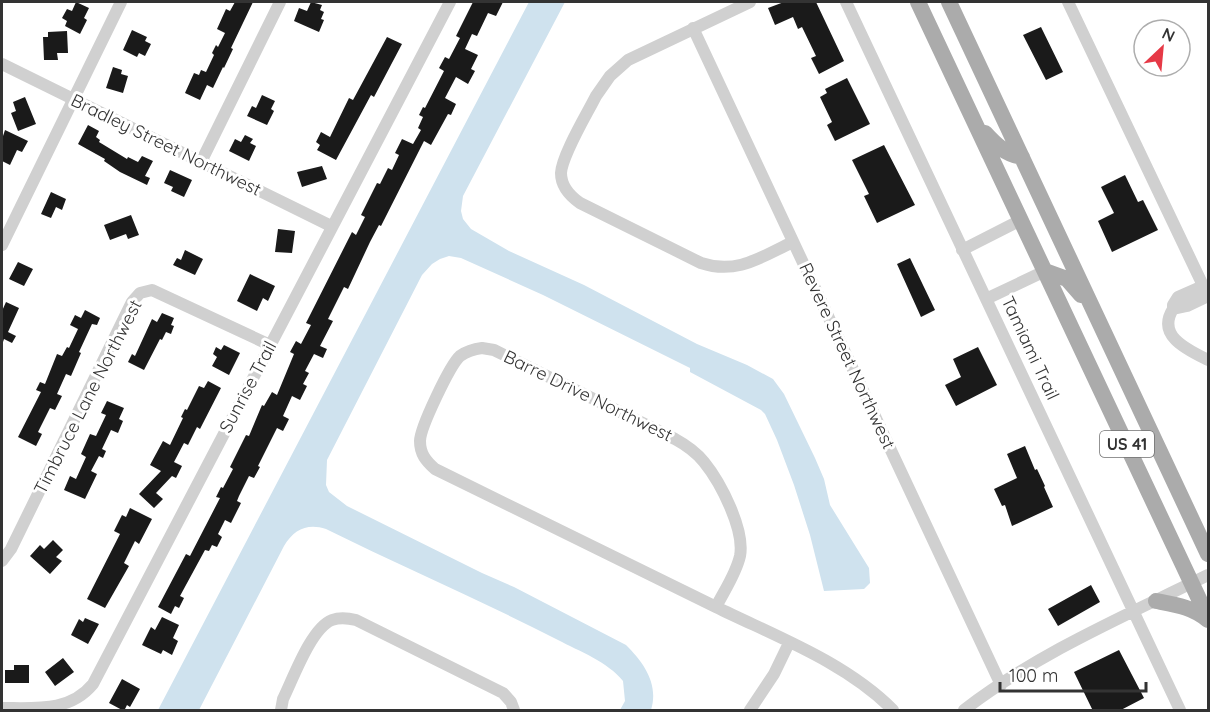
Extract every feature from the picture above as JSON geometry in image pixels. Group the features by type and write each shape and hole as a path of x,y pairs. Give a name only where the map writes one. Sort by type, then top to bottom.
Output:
{"main road":[{"name":"US 41","path":"918,2 1209,619"},
{"name":"US 41","path":"949,2 1209,554"},
{"path":"976,124 999,148 1011,155 1022,157"},
{"path":"1045,271 1067,279 1092,306"},
{"path":"1195,526 1209,539"},
{"path":"1156,601 1185,606 1209,619"}],"street":[{"path":"2,245 121,2"},
{"path":"201,162 280,2"},
{"name":"Sunrise Trail","path":"2,708 65,706 86,694 450,2"},
{"path":"750,2 634,57 610,76 596,96 563,162 561,174 570,196 580,203 713,267 737,267 793,242"},
{"name":"Tamiami Trail","path":"846,2 1179,711"},
{"path":"1068,2 1205,291 1186,306 1173,309 1168,318 1169,332 1185,347 1209,360"},
{"name":"Revere Street Northwest","path":"693,28 1001,685"},
{"name":"Bradley Street Northwest","path":"2,64 331,226"},
{"path":"962,250 1021,220"},
{"path":"986,299 1045,271"},
{"name":"Timbruce Lane Northwest","path":"2,561 11,549 132,302 140,293 152,290 270,345"},
{"name":"Barre Drive Northwest","path":"716,607 740,556 740,532 718,482 695,453 675,439 494,350 482,348 470,350 459,357 452,366 423,426 420,438 421,450 426,461 435,469 848,674 871,690 893,711"},
{"path":"964,711 1001,685 1071,644 1209,575"},
{"path":"281,711 283,699 314,636 326,623 344,618 356,620 503,693 511,702 514,711"},
{"path":"750,711 774,674 789,643"}],"water":[{"path":"529,2 565,2 463,196 461,211 463,219 471,229 509,251 584,285 697,344 747,365 773,379 784,394 815,458 824,479 830,505 869,568 870,583 864,589 824,591 794,485 777,440 761,410 690,372 690,368 543,295 461,258 449,256 432,264 422,275 327,460 326,485 329,492 347,506 514,587 626,645 639,659 648,674 653,691 651,710 620,710 625,701 623,681 617,674 593,658 326,529 307,527 292,535 284,546 199,710 158,710"}],"building":[{"path":"76,2 89,8 84,18 87,20 80,34 65,26 67,21 62,18 67,9 72,11"},
{"path":"235,2 253,2 224,68 213,88 207,85 200,100 185,93 194,73 199,75 201,70 206,72 214,55 212,53 225,33 217,29 226,9 230,11"},
{"path":"311,2 322,5 320,10 324,12 321,19 324,20 319,32 294,21 299,8 307,11"},
{"path":"473,2 503,2 496,16 488,13 477,36 472,34 465,49 478,55 471,69 475,71 468,84 456,77 445,98 456,104 451,115 448,114 431,145 424,141 381,226 379,225 370,242 348,289 344,287 328,319 333,321 320,346 327,349 323,358 314,354 305,371 309,373 303,384 307,386 300,400 292,396 283,416 289,419 283,431 277,428 254,478 249,476 239,496 237,501 241,503 231,523 225,520 218,534 222,537 217,547 212,545 209,551 205,550 180,596 184,598 179,608 175,606 171,614 158,607 186,554 190,556 220,498 216,497 233,469 230,467 246,435 249,436 262,405 264,406 272,392 277,395 294,354 290,352 296,341 301,344 311,325 306,323 352,232 356,235 365,217 361,215 377,183 380,184 388,168 392,170 399,155 395,153 402,139 413,144 421,130 418,128 423,117 419,115 444,71 439,68 445,57 449,59 460,38 456,36"},
{"path":"784,2 816,2 844,61 819,74 811,58 816,56 802,27 798,29 793,17 775,25 768,8"},
{"path":"1041,27 1063,72 1046,80 1023,35"},
{"path":"132,30 147,37 145,41 151,44 145,56 139,53 137,57 123,50"},
{"path":"67,31 68,53 57,53 58,60 44,60 43,37 48,37 48,32"},
{"path":"387,37 402,44 374,97 371,95 336,160 317,150 320,145 316,142 321,132 330,137 349,98 353,100"},
{"path":"113,67 122,70 121,74 128,76 123,93 106,88"},
{"path":"847,78 870,124 835,141 827,125 832,122 820,97 827,93 825,89"},
{"path":"262,95 275,101 271,109 274,111 267,125 247,116 252,106 256,108"},
{"path":"25,97 36,124 18,131 11,113 16,111 13,102"},
{"path":"88,125 99,131 96,137 100,140 99,142 127,159 128,157 138,162 142,156 153,161 145,176 150,178 147,185 120,172 104,161 105,159 78,144"},
{"path":"5,130 28,141 22,152 17,150 10,165 2,161 2,139"},
{"path":"245,135 253,139 250,143 256,146 249,161 229,151 235,139 241,142"},
{"path":"884,145 915,205 877,223 864,196 869,194 852,160"},
{"path":"322,166 327,179 302,187 297,172"},
{"path":"170,170 192,180 184,197 171,191 173,187 164,183"},
{"path":"1125,175 1138,202 1143,200 1158,230 1112,252 1098,221 1114,213 1101,187"},
{"path":"51,192 66,199 62,210 56,207 51,218 41,214"},
{"path":"131,215 139,235 128,239 126,234 110,240 104,225"},
{"path":"278,229 295,231 292,253 275,252"},
{"path":"185,250 203,259 195,275 173,265 177,258 181,260"},
{"path":"910,258 935,310 921,317 897,264"},
{"path":"18,262 33,269 24,286 9,279"},
{"path":"250,274 275,286 268,301 263,298 257,311 237,301"},
{"path":"6,302 19,308 8,332 16,336 12,343 4,339 2,345 2,311"},
{"path":"85,310 100,318 97,325 92,324 71,376 66,374 57,394 62,396 55,410 50,408 38,432 42,434 36,446 18,437 41,392 36,390 40,382 45,384 57,354 62,356 67,347 69,348 78,329 70,325 75,315 81,318"},
{"path":"162,313 174,318 171,325 174,326 171,334 166,332 162,340 160,339 144,370 128,362 132,354 135,356 152,319 157,322"},
{"path":"224,345 240,353 229,375 212,366 217,357 213,354 216,347 221,350"},
{"path":"978,347 997,385 956,406 945,385 961,377 953,359"},
{"path":"208,381 221,388 200,429 197,427 188,445 184,443 174,462 182,466 176,478 172,476 156,493 163,499 154,508 139,494 161,471 150,465 163,441 170,445 185,409 187,410 199,386 204,388"},
{"path":"107,401 124,408 119,419 123,421 118,433 111,430 102,449 106,451 103,458 99,456 91,471 97,474 85,499 64,490 70,476 76,479 86,457 81,454 90,434 96,436 106,415 101,413"},
{"path":"1025,446 1053,507 1012,526 1005,505 1002,506 994,489 1017,478 1007,454"},
{"path":"130,508 152,519 139,544 135,541 124,563 129,566 105,608 87,599 120,534 114,531 122,515 126,517"},
{"path":"53,540 63,550 56,557 62,561 50,574 30,556 40,545 44,549"},
{"path":"1091,585 1100,602 1058,626 1048,609"},
{"path":"162,617 179,625 173,638 178,641 172,655 163,650 161,654 142,645 151,627 155,630"},
{"path":"85,618 99,624 88,644 71,635 79,619 83,622"},
{"path":"1119,650 1144,698 1119,711 1093,711 1074,672"},
{"path":"63,658 74,672 55,686 45,672"},
{"path":"14,665 29,665 29,683 5,683 5,670 14,670"},
{"path":"122,679 140,689 130,707 127,705 124,711 109,703"}]}
